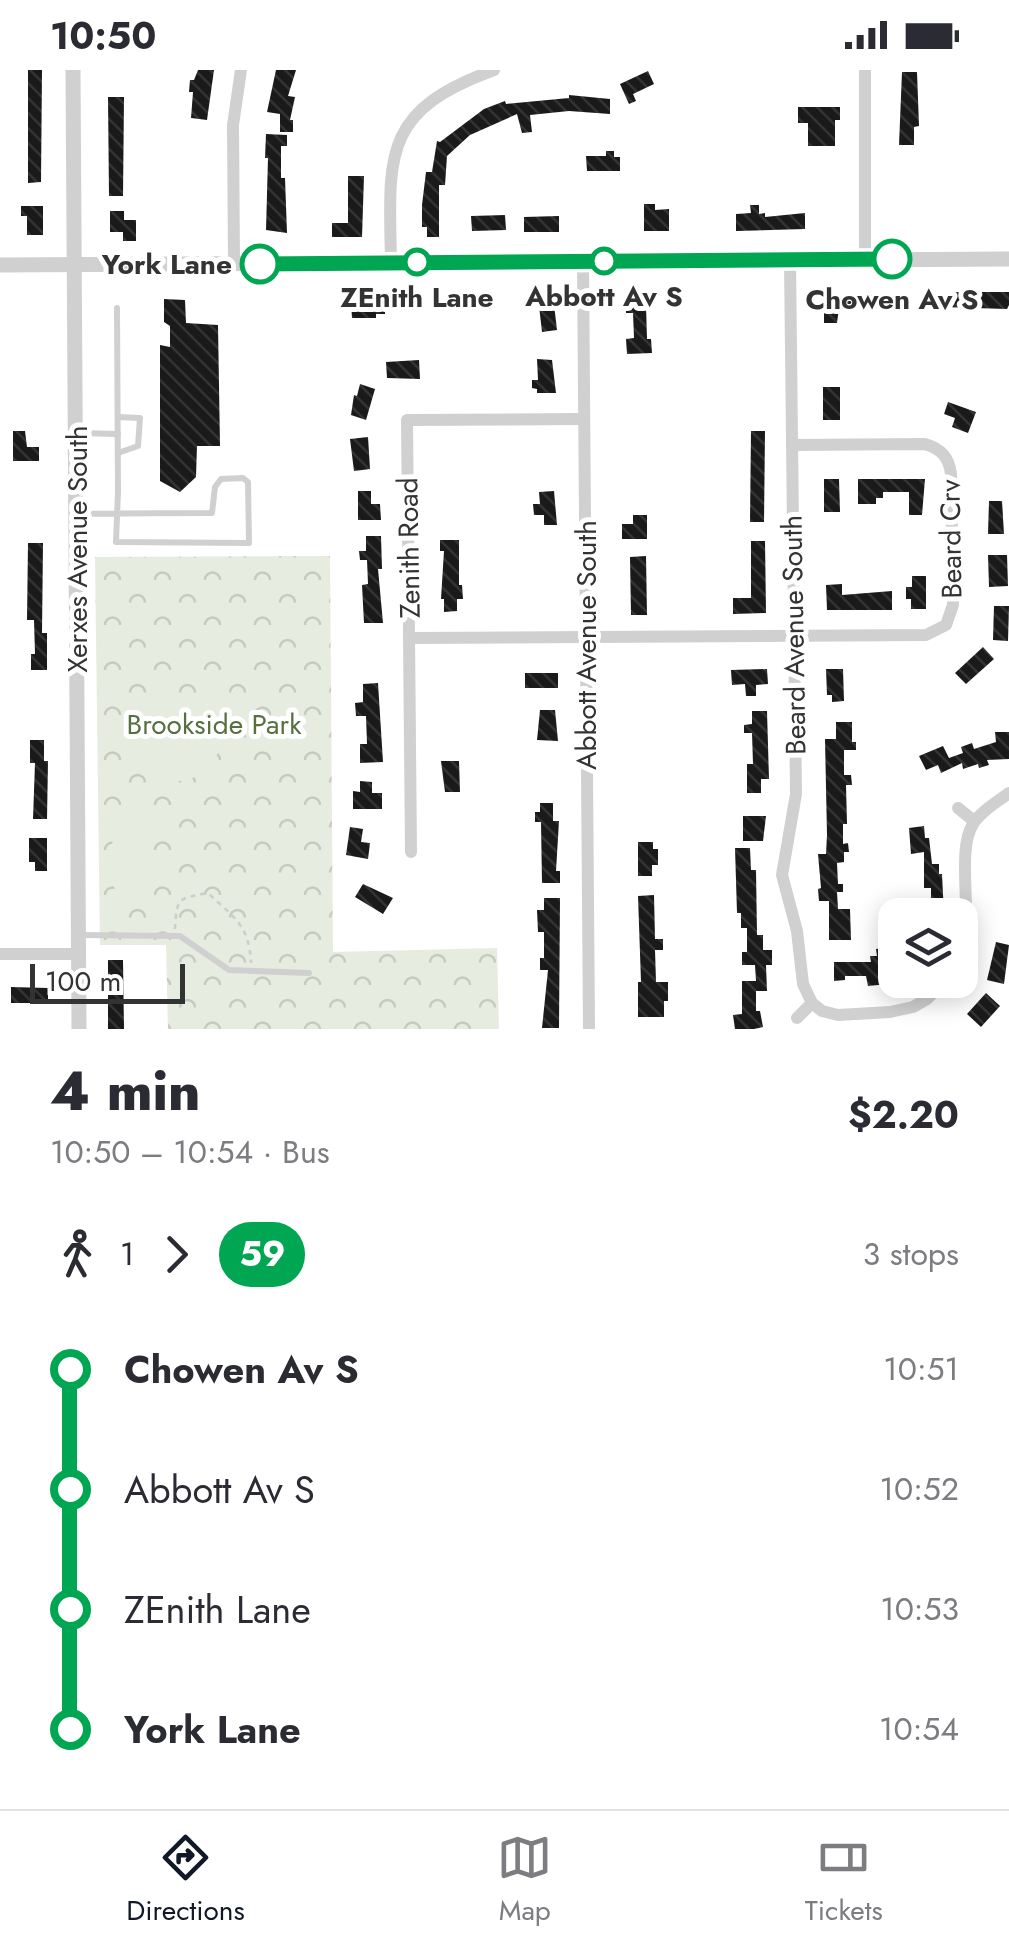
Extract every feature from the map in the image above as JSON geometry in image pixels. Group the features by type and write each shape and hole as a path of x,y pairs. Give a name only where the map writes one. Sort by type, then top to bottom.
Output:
{"street":[{"name":"Xerxes Avenue South","path":"73,70 79,1029"},
{"path":"234,264 233,125 241,70"},
{"path":"391,262 389,183 397,142 414,116 438,95 494,70"},
{"path":"865,70 865,260"},
{"path":"0,265 1009,259"},
{"name":"Beard Avenue South","path":"790,260 796,794 782,875 797,930 802,984 812,1003"},
{"name":"Abbott Avenue South","path":"583,261 589,1029"},
{"name":"Zenith Road","path":"411,852 408,420 584,420"},
{"name":"Beard Crv","path":"792,445 925,444 944,454 950,462 953,605 946,625 926,634 794,635"},
{"path":"410,638 794,635"},
{"path":"967,898 966,838 974,821 1009,793"},
{"path":"958,808 974,821"},
{"path":"0,954 79,954"},
{"path":"796,1018 812,1003 822,1011 838,1015 890,1012 914,1006 925,998"}],"lane":[{"path":"76,514 117,513 212,513 214,486 222,479 243,478 248,482 249,543 116,542 117,513 118,453 117,308"},
{"path":"118,417 140,418 138,446 118,453"},
{"path":"76,433 118,434"},
{"path":"79,935 175,935 229,970 308,973"}],"path":[{"path":"175,935 176,903 208,893 243,924 249,935 252,970"}],"green space":[{"name":"Brookside Park","path":"330,556 333,952 497,948 499,1029 168,1029 166,945 100,945 95,557"},
{"path":"152,695 229,695 222,744 202,773 190,779 148,782 147,703"},
{"path":"120,813 146,814 153,823 154,901 149,909 122,909 118,902 112,846"}],"building":[{"path":"28,70 42,70 41,182 28,183"},
{"path":"198,70 214,70 207,120 191,118 190,80 194,80"},
{"path":"276,70 296,70 288,96 295,97 290,120 293,132 280,132 280,114 267,112"},
{"path":"648,71 654,84 633,94 636,101 629,104 620,84"},
{"path":"902,72 917,72 919,126 914,127 914,145 899,145"},
{"path":"569,95 610,99 610,114 569,111 530,115 532,132 522,133 517,114 470,135 447,156 445,185 439,185 439,237 427,237 427,227 422,227 422,205 426,172 432,172 437,141 484,109 505,101 506,104"},
{"path":"108,97 124,97 123,196 109,196"},
{"path":"798,107 840,107 840,120 835,120 835,146 808,146 808,123 798,123"},
{"path":"266,134 287,135 287,146 281,146 281,178 285,178 287,233 266,230"},
{"path":"606,151 614,151 614,157 620,157 620,171 587,171 586,156 606,156"},
{"path":"348,176 364,176 362,237 332,237 332,223 348,223"},
{"path":"644,204 655,204 655,210 669,209 669,231 644,231"},
{"path":"750,205 759,205 759,214 765,213 765,217 805,213 805,229 736,231 736,214 751,213"},
{"path":"21,206 43,206 43,235 27,235 27,216 21,216"},
{"path":"110,211 124,211 124,220 136,220 136,241 123,241 123,232 110,232"},
{"path":"505,215 506,230 472,231 471,216"},
{"path":"559,216 559,232 524,232 524,217"},
{"path":"852,292 879,292 878,309 839,308 837,323 824,323 824,308 816,308 816,300 824,300 823,293 834,293 834,300 851,300"},
{"path":"942,292 1009,292 1009,305 1007,309 942,307"},
{"path":"553,296 557,330 542,332 538,297"},
{"path":"164,299 185,300 186,323 218,325 220,446 197,446 196,477 180,492 160,481 160,345 170,347"},
{"path":"385,301 385,314 352,318 351,302"},
{"path":"626,304 646,305 647,339 651,339 652,353 627,354 626,339 634,338 633,313 626,313"},
{"path":"537,359 552,360 556,393 537,393 532,388 532,380 538,380"},
{"path":"419,360 420,379 387,378 386,362"},
{"path":"360,384 375,389 366,420 351,415"},
{"path":"823,387 840,387 840,420 823,420"},
{"path":"948,402 976,412 968,433 952,427 955,418 944,414"},
{"path":"13,431 25,431 27,447 39,447 39,461 13,461"},
{"path":"751,431 765,431 764,522 750,522"},
{"path":"368,437 370,469 354,471 350,439"},
{"path":"824,479 839,479 840,512 824,512"},
{"path":"858,479 925,479 922,515 909,515 909,492 883,492 883,498 876,498 876,504 858,504"},
{"path":"358,491 371,491 371,504 380,504 381,520 358,520"},
{"path":"554,491 557,525 544,525 544,515 534,515 533,504 540,504 539,492"},
{"path":"989,501 1002,501 1004,534 988,534"},
{"path":"633,515 647,515 647,539 622,539 622,524 633,524"},
{"path":"366,536 381,536 382,569 378,569 383,623 364,623 362,585 368,584 367,560 360,560 359,551 366,551"},
{"path":"440,540 459,540 459,585 463,599 457,599 457,611 444,612 444,551 440,551"},
{"path":"751,541 765,541 766,613 733,614 733,598 751,598"},
{"path":"28,543 43,543 42,633 47,633 47,670 31,670 31,654 35,654 34,620 27,620"},
{"path":"988,555 1007,555 1008,586 989,587"},
{"path":"646,556 647,615 631,615 630,557"},
{"path":"912,576 926,576 926,609 911,609 911,599 906,599 906,587 912,587"},
{"path":"842,584 842,595 892,591 892,610 827,610 826,585"},
{"path":"994,606 1009,606 1008,641 993,640"},
{"path":"983,647 994,659 966,684 955,673"},
{"path":"767,669 768,684 756,685 756,696 746,696 745,684 732,685 731,670"},
{"path":"826,669 843,669 844,701 832,702 832,695 827,695"},
{"path":"525,673 558,673 558,688 525,688"},
{"path":"378,683 383,762 360,763 360,744 367,744 366,716 356,716 355,703 363,702 363,684"},
{"path":"540,710 555,710 558,741 537,740"},
{"path":"752,711 767,711 769,779 761,779 761,793 747,793 747,764 753,764 752,733 744,733 744,725 752,724"},
{"path":"836,722 852,722 852,742 856,742 856,750 844,750 844,775 851,775 852,785 846,785 847,824 843,824 843,844 848,843 849,852 844,852 844,862 837,863 838,884 843,884 843,892 837,892 838,909 850,909 851,940 829,940 829,901 819,901 818,889 818,854 826,854 827,835 825,739 836,739"},
{"path":"995,732 1009,732 1009,759 987,760 989,765 979,768 978,764 963,769 962,763 941,773 938,765 926,770 919,756 943,746 949,758 963,753 961,747 972,743 974,749 996,742"},
{"path":"30,740 44,740 44,761 48,761 47,819 33,819 35,763 30,763"},
{"path":"441,761 459,761 460,792 445,792"},
{"path":"360,781 372,782 372,793 382,793 382,809 353,809 353,791 360,792"},
{"path":"540,803 553,803 553,821 559,821 556,871 560,871 560,883 542,883 541,822 535,822"},
{"path":"743,816 766,816 763,841 743,841"},
{"path":"924,826 932,864 939,864 942,874 943,898 931,898 931,888 924,888 924,852 911,854 909,828"},
{"path":"350,827 363,829 361,842 370,843 368,859 346,855"},
{"path":"29,838 47,838 47,871 35,871 35,862 29,862"},
{"path":"638,842 653,842 653,849 658,849 658,865 652,865 652,876 638,876"},
{"path":"735,848 750,848 751,870 756,870 757,935 763,935 763,950 772,950 772,965 766,965 767,991 756,991 756,1011 760,1011 763,1027 754,1029 735,1029 733,1015 742,1014 742,981 756,981 755,965 742,965 742,952 747,952 747,928 741,928 741,913 737,913"},
{"path":"363,884 393,898 383,914 355,897"},
{"path":"654,895 655,939 663,939 663,950 655,950 656,982 668,982 668,1001 664,1001 664,1017 638,1017 638,896"},
{"path":"544,898 560,898 559,1028 542,1028 548,970 540,970 544,932 538,932 537,910 544,910"},
{"path":"996,942 1009,945 1004,984 987,980"},
{"path":"878,949 878,985 868,986 866,976 845,976 845,980 834,981 834,962 871,962 870,956 877,956"},
{"path":"108,960 123,960 124,1029 108,1029"},
{"path":"11,987 48,988 48,1003 11,1003"},
{"path":"986,993 1000,1006 981,1027 967,1014"}],"bus line":[{"name":"59","path":"260,264 892,259"}],"place":[{"name":"Chowen Av S","path":"892,259"},
{"name":"Abbott Av S","path":"604,261"},
{"name":"ZEnith Lane","path":"417,262"},
{"name":"York Lane","path":"260,264"}]}
